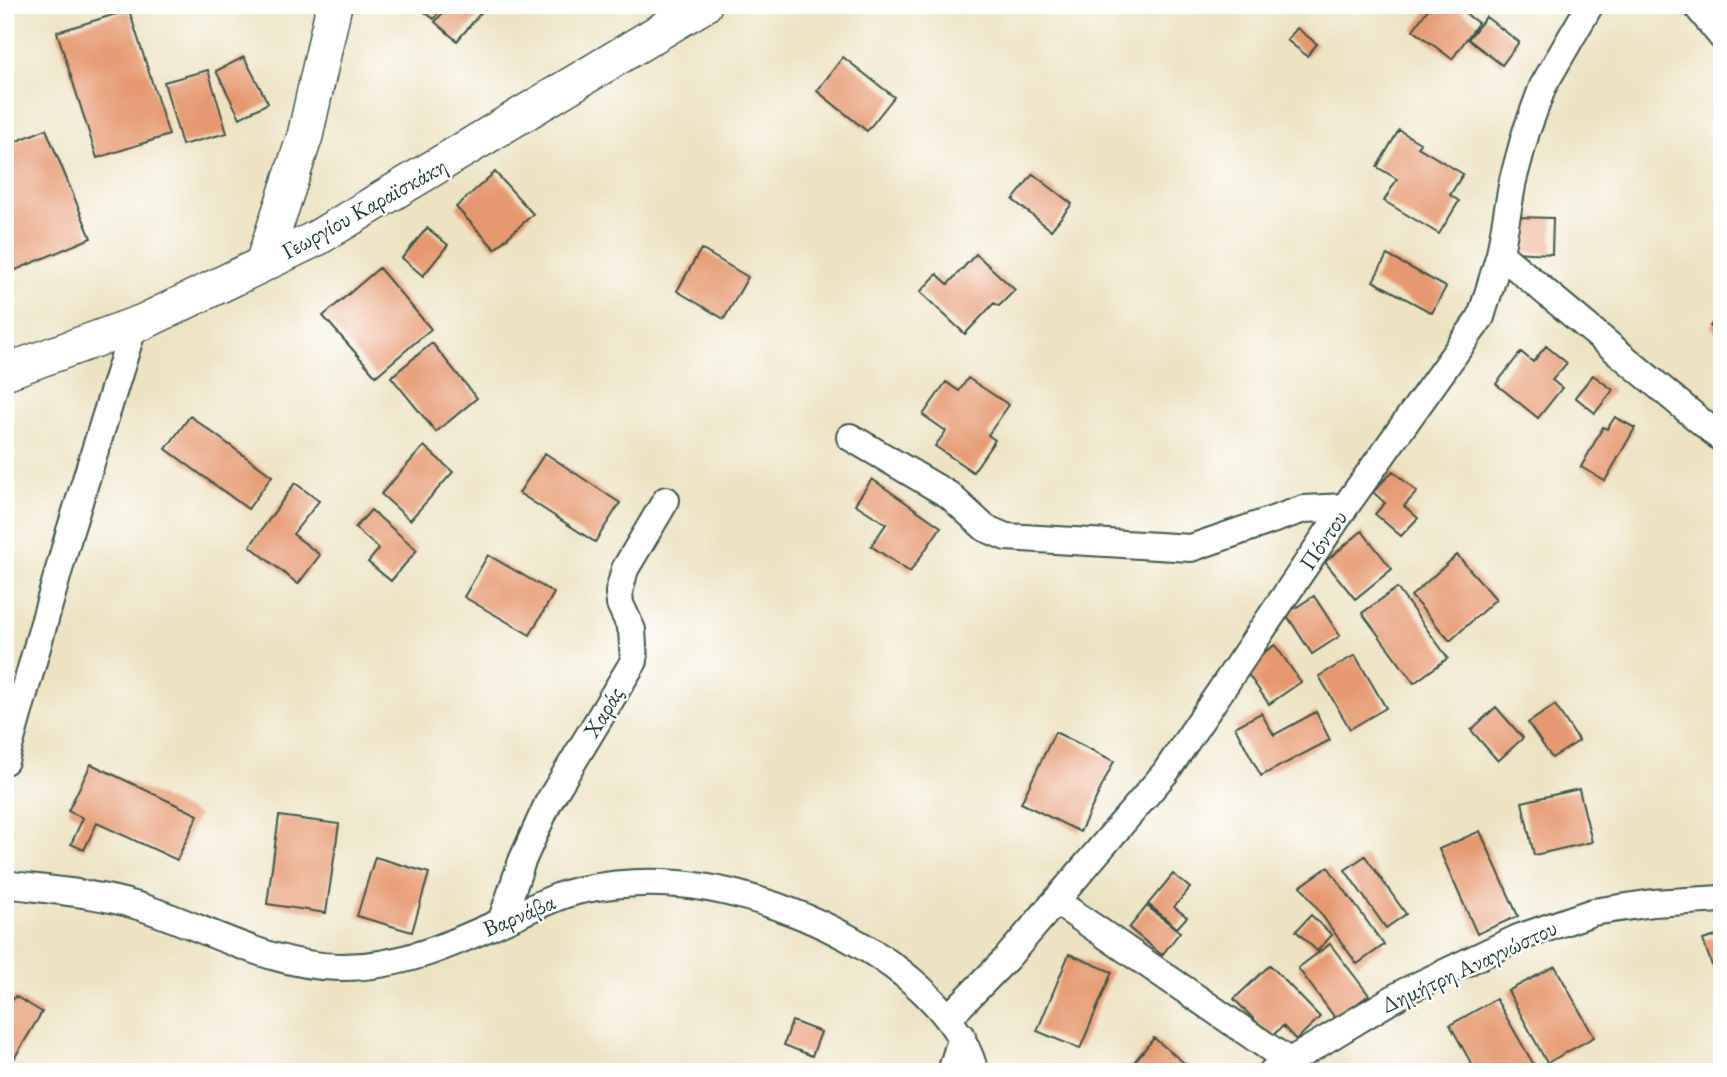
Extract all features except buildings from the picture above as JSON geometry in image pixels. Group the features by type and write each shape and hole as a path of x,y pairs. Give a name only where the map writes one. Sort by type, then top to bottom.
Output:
{"main road":[{"path":"263,263 305,136 334,5"},
{"name":"Γεωργίου Καραϊσκάκη","path":"5,372 134,325 317,238 704,5"}],"street":[{"name":"Πόντου","path":"956,1026 1165,773 1345,507 1481,317 1500,254 1513,180 1526,132 1543,86 1590,5"},
{"path":"1696,5 1722,37"},
{"path":"1500,254 1722,439"},
{"path":"5,761 69,534 134,325"},
{"path":"850,437 948,495 985,528 1006,537 1191,548 1304,509 1345,507"},
{"name":"Χαράς","path":"501,922 522,861 548,803 634,661 632,630 620,604 619,592 625,569 666,500"},
{"name":"Βαρνάβα","path":"5,884 136,905 279,957 341,967 408,960 443,949 578,890 662,883 705,888 819,923 865,947 903,973 956,1026 975,1072"},
{"name":"Δημήτρη Αναγνώστου","path":"1280,1066 1406,991 1518,938 1592,912 1722,899"},
{"path":"1057,901 1280,1066"},
{"path":"951,1072 956,1026"}]}
